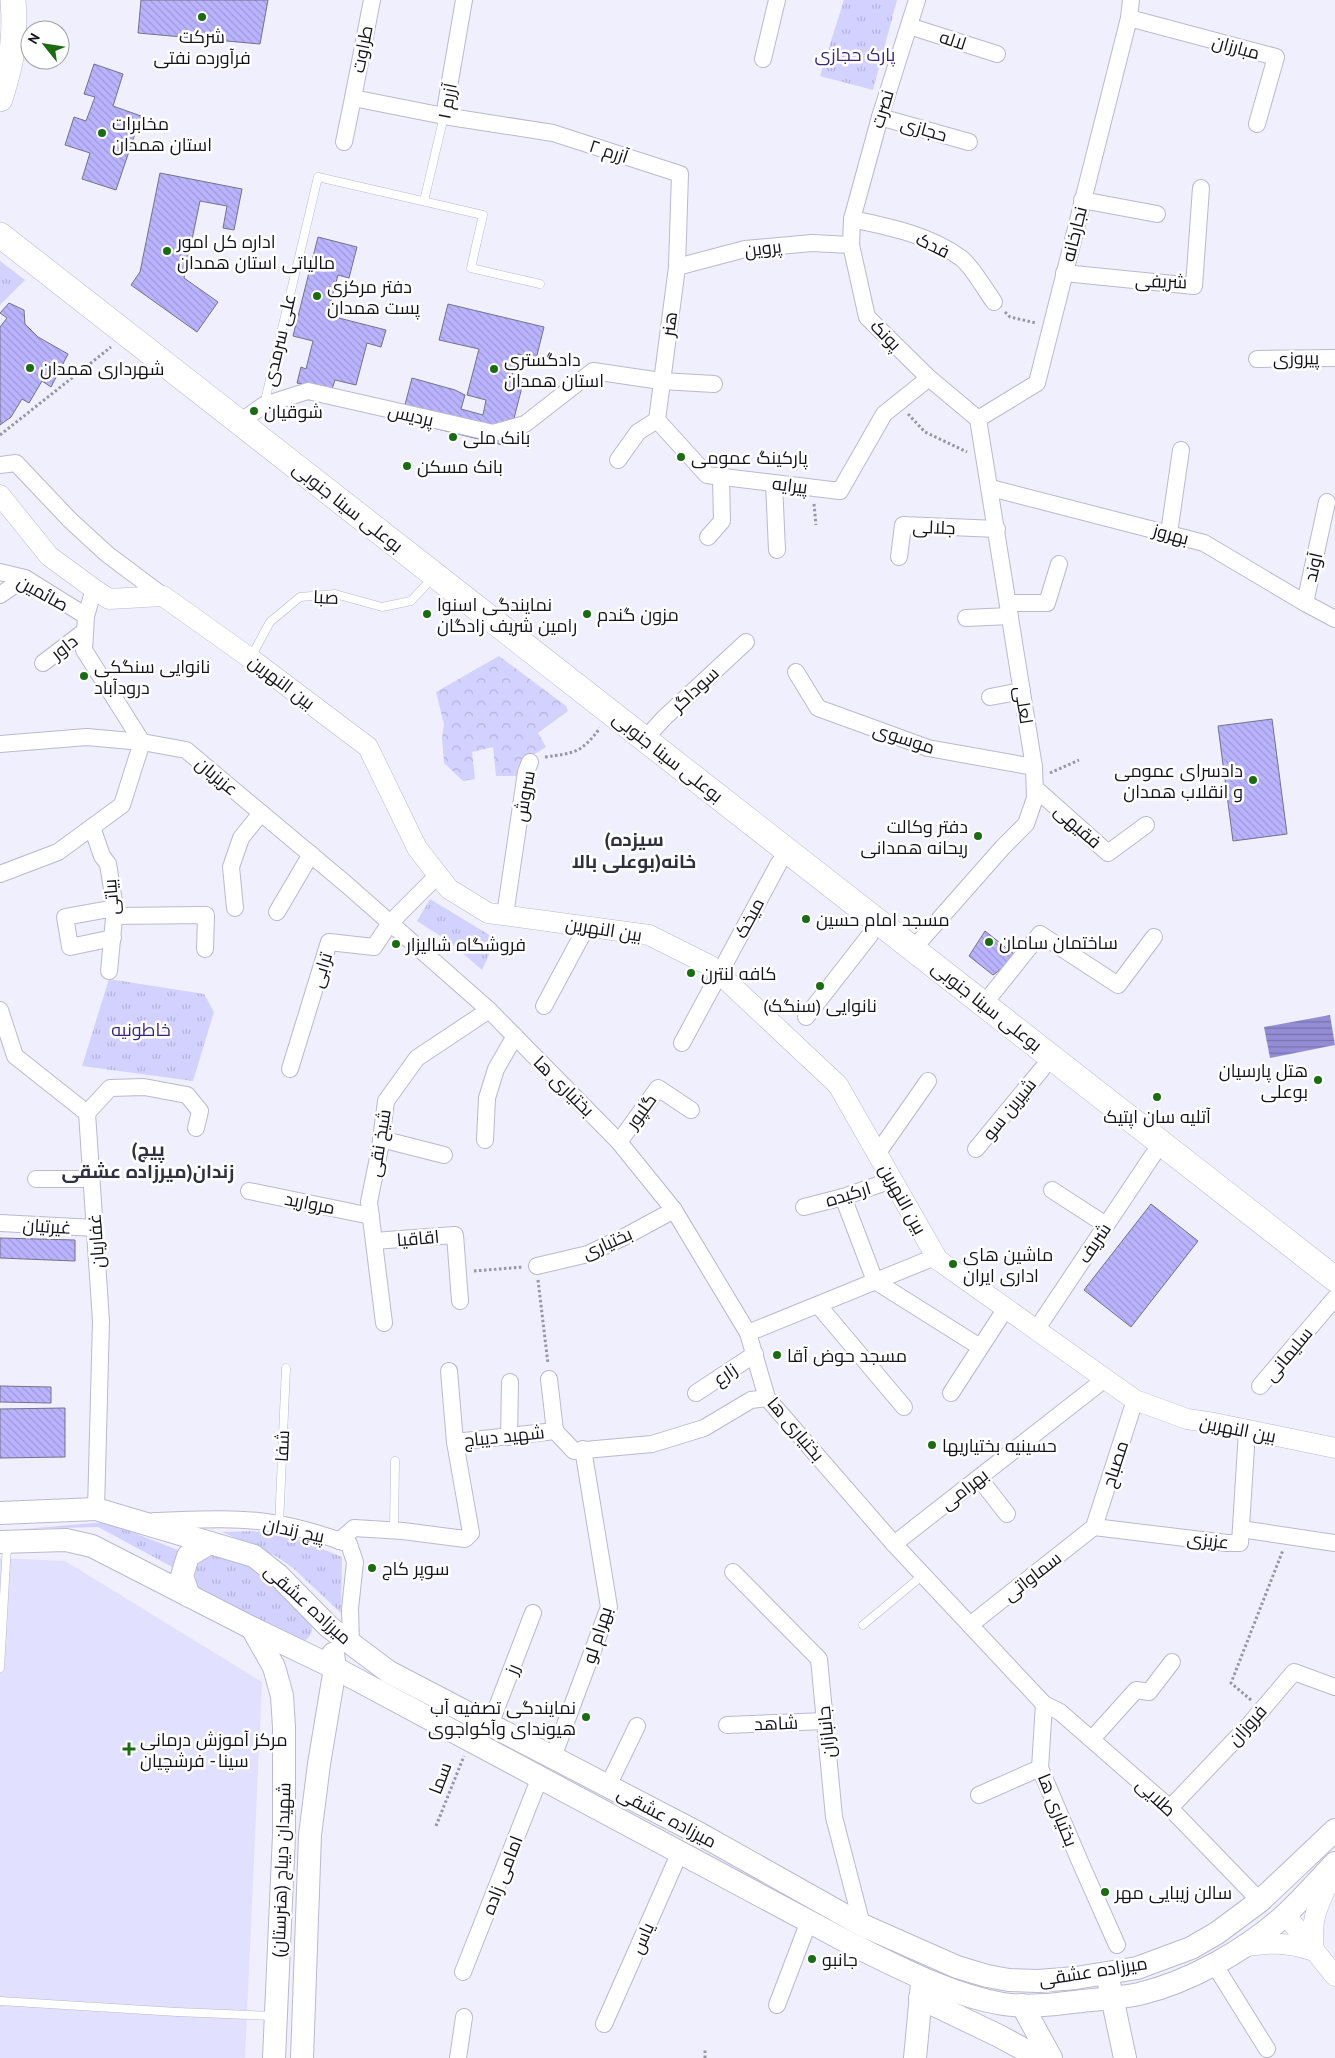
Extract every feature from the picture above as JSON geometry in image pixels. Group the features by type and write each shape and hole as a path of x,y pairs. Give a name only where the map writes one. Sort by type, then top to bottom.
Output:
{"main road":[{"path":"0,99 11,65 16,30 13,0"},
{"name":"بوعلی سینا جنوبی","path":"0,234 1335,1279"},
{"name":"بوعلی سینا جنوبی","path":"0,254 1335,1298"},
{"name":"میرزاده عشقی","path":"0,1513 96,1509 254,1556 278,1575 329,1627 389,1672 700,1834 857,1934 921,1988 954,1990 1002,2004 1022,2005 1139,1994 1164,1986 1214,1964 1240,1947 1285,1914 1335,1864"},
{"name":"میرزاده عشقی","path":"4,1542 66,1540 92,1546 252,1628 336,1668 809,1921 857,1934 988,1976 1038,1982 1107,1973 1137,1968 1191,1948 1218,1933 1260,1901 1335,1830"},
{"path":"189,1596 182,1576 188,1556 210,1543"},
{"name":"شهیدان دیباج (هنرستان)","path":"302,2058 310,1835 319,1764 336,1668 329,1627"},
{"name":"شهیدان دیباج (هنرستان)","path":"252,1628 274,1667 282,1696 284,1835 274,2058"},
{"path":"284,1835 310,1835"},
{"path":"1107,1973 1125,2058"},
{"path":"915,2058 921,1988 999,2036 1040,2058"},
{"path":"1022,2005 1051,2058"}],"street":[{"name":"طراوت","path":"344,142 372,0"},
{"name":"آزرم ۱","path":"444,116 464,0"},
{"path":"763,59 778,0"},
{"name":"نصرت","path":"852,220 880,116 917,0"},
{"name":"نجارخانه","path":"978,419 1037,383 1129,18 1131,0"},
{"name":"مبارزان","path":"1129,18 1276,57 1257,124"},
{"name":"لاله","path":"909,26 997,54"},
{"name":"طراوت","path":"352,98 444,116"},
{"name":"آزرم ۲","path":"444,116 553,133 680,174 677,267"},
{"name":"حجازی","path":"880,116 969,142"},
{"name":"شریفی","path":"1064,273 1194,286 1201,188"},
{"path":"1082,200 1157,214"},
{"name":"پونک","path":"852,220 851,245 867,317 929,378 978,419"},
{"name":"فدک","path":"852,220 886,226 921,236 963,259 994,302"},
{"name":"پروین","path":"677,267 745,249 812,243 851,245"},
{"name":"هنر","path":"661,381 677,267"},
{"name":"پیروزی","path":"1257,359 1335,358"},
{"name":"پردیس","path":"240,422 264,405 308,391 493,433 524,424 593,371 661,381 714,384"},
{"name":"پیرایه","path":"657,420 708,475 840,491 884,414 929,378"},
{"path":"618,460 638,432 657,420 661,381"},
{"name":"لعلی","path":"913,949 1003,847 1026,824 1035,798 1035,778 1022,691 991,488 978,419"},
{"path":"1169,533 1181,450"},
{"path":"0,465 16,463 70,520 107,554 163,596"},
{"path":"708,537 722,521 721,477"},
{"path":"774,483 777,550"},
{"name":"بهروز","path":"991,488 1204,543 1335,619"},
{"path":"0,495 49,556 109,599 163,596"},
{"name":"آوند","path":"1305,603 1328,502"},
{"name":"جلالی","path":"899,556 903,525 996,529"},
{"path":"966,618 1046,603 1059,564"},
{"name":"صائمین","path":"0,572 25,578 85,624"},
{"path":"0,595 25,578"},
{"path":"0,874 58,852 122,805 142,742 84,650 85,624 94,589"},
{"name":"بین النهرین","path":"163,596 250,658 368,747 417,848 449,889 488,913 649,935 711,966 838,1085 935,1257 1135,1400 1187,1419 1335,1448"},
{"name":"داور","path":"43,663 85,624"},
{"name":"سوداگر","path":"645,739 664,718 746,642"},
{"name":"موسوی","path":"796,672 818,708 928,748 1035,778"},
{"path":"990,697 1022,691"},
{"name":"عزیزیان","path":"0,744 87,737 142,742 186,750 311,854 390,923"},
{"name":"سروش","path":"505,915 526,772 530,762"},
{"name":"فقیهی","path":"1035,778 1108,853 1146,825"},
{"path":"234,908 231,867 241,838 261,813"},
{"name":"بیاتی","path":"92,827 102,856 108,864 114,912 109,971"},
{"path":"277,912 311,854"},
{"name":"میخک","path":"682,1043 779,863"},
{"path":"390,923 438,875"},
{"path":"113,938 70,947 65,917 114,912 206,916 205,949"},
{"name":"بختیاری ها","path":"390,923 489,1010 619,1142 674,1210 748,1333 767,1398 894,1544 1044,1704 1040,1768 1080,1864 1117,1945"},
{"name":"ترابی","path":"290,1069 330,942 374,947 390,923"},
{"path":"544,1006 587,926"},
{"path":"984,1004 1040,934 1118,985 1154,937"},
{"path":"806,1017 870,935"},
{"path":"0,1010 15,1056 87,1113 110,1088 144,1087 187,1095 200,1111 196,1128"},
{"name":"شیخ نقی","path":"384,1323 369,1202 386,1101 417,1058 489,1010"},
{"path":"485,1140 486,1098 496,1069 515,1036"},
{"name":"شیرین سو","path":"976,1149 1042,1069"},
{"path":"877,1154 928,1081"},
{"name":"گلپور","path":"619,1142 658,1088 691,1110"},
{"name":"غفاریان","path":"87,1113 101,1321 96,1509"},
{"path":"381,1139 444,1155"},
{"name":"شریف","path":"1036,1330 1152,1156"},
{"path":"36,1179 92,1179"},
{"name":"ارکیده","path":"804,1207 843,1197 892,1180"},
{"path":"1052,1190 1106,1225"},
{"name":"مروارید","path":"249,1191 371,1216"},
{"path":"843,1197 876,1281 980,1347"},
{"name":"بختیاری","path":"537,1266 588,1254 674,1210"},
{"name":"غیرتیان","path":"0,1223 95,1228"},
{"name":"اقاقیا","path":"374,1242 455,1235 460,1301"},
{"path":"748,1333 935,1257"},
{"name":"سلیمانی","path":"1260,1386 1335,1298"},
{"path":"818,1305 904,1407"},
{"path":"951,1393 1006,1308"},
{"name":"زارع","path":"696,1393 754,1354"},
{"path":"449,1370 454,1442"},
{"path":"549,1379 555,1431"},
{"name":"بهرامی","path":"894,1544 1105,1379"},
{"path":"509,1437 510,1382"},
{"name":"شهید دیباج","path":"339,1541 354,1528 394,1530 465,1539 471,1533 454,1442 555,1431 574,1451 652,1444 704,1428 751,1400 767,1398"},
{"name":"مصباح","path":"1094,1527 1135,1400"},
{"name":"عزیزی","path":"1094,1527 1240,1543 1247,1431"},
{"name":"بهرام لو","path":"553,1758 610,1607 583,1449"},
{"path":"979,1478 1007,1514"},
{"name":"پیچ زندان","path":"139,1522 201,1520 266,1522 322,1534 349,1544 354,1562 350,1609 351,1643"},
{"name":"سماواتی","path":"970,1625 1094,1527"},
{"path":"1241,1529 1335,1543"},
{"name":"جانبازان","path":"734,1572 819,1659 834,1817 857,1934"},
{"name":"رز","path":"490,1724 533,1613"},
{"path":"1092,1739 1136,1690 1149,1692 1172,1662"},
{"name":"فروزان","path":"1170,1808 1262,1710 1294,1672 1335,1687"},
{"name":"طلایی","path":"1044,1704 1060,1712 1170,1808 1260,1901"},
{"name":"شاهد","path":"727,1725 825,1721"},
{"path":"608,1786 637,1726"},
{"path":"979,1795 1040,1768"},
{"name":"امامی زاده","path":"464,1972 540,1777"},
{"name":"یاس","path":"604,2024 680,1852"},
{"path":"1314,1951 1312,1932 1314,1919 1335,1864"},
{"path":"1285,1914 1335,1976"},
{"path":"777,2005 809,1921"},
{"path":"1240,1947 1271,1942 1293,1944 1314,1951"},
{"path":"1214,1964 1267,2049"},
{"path":"458,2058 464,2017"}],"lane":[{"name":"آزرم ۱","path":"424,202 444,116"},
{"name":"علی سرمدی","path":"264,405 318,176 424,202"},
{"path":"424,202 483,216 471,268 540,284"},
{"name":"صبا","path":"250,658 270,622 300,597 335,594 382,607 411,601 425,586"},
{"name":"شفا","path":"279,1525 286,1368"},
{"path":"394,1530 395,1461"},
{"path":"0,1668 4,1542"},
{"path":"863,1625 923,1575"},
{"path":"0,2001 276,2016"}],"path":[{"path":"994,302 1010,317 1051,327"},
{"path":"0,435 114,344"},
{"path":"898,403 926,432 986,461"},
{"path":"813,488 816,526"},
{"name":"سروش","path":"530,762 537,758 569,754 586,746 602,725"},
{"path":"1035,778 1079,760"},
{"path":"458,1272 537,1266 549,1379"},
{"path":"1262,1710 1231,1682 1288,1536"},
{"name":"سما","path":"436,1826 470,1740"},
{"path":"705,2049 705,2058"}],"shaded area":[{"path":"1330,1015 1335,1045 1270,1058 1264,1027"},
{"name":"مرکز آموزش درمانی سینا - فرشچیان","path":"0,1558 65,1561 262,1682 245,2058 0,2058"}],"green space":[{"name":"پارک حجازی","path":"844,0 897,0 873,90 820,76"},
{"path":"0,261 25,280 0,305"},
{"path":"499,656 566,706 568,711 538,733 546,747 530,757 518,776 496,776 493,747 472,752 475,779 463,781 444,763 442,738 444,724 436,692"},
{"path":"430,899 496,939 482,970 450,942 417,921"},
{"name":"خاطونیه","path":"109,979 204,994 214,1012 193,1081 82,1066"},
{"path":"106,1522 183,1552 176,1569 98,1527 24,1529"},
{"path":"254,1531 298,1539 342,1557 341,1613 293,1568 276,1556 222,1532"},
{"path":"208,1554 237,1558 292,1601 313,1623 311,1634 308,1638 299,1644 200,1590 195,1581 196,1567"}],"building":[{"name":"شرکت فرآورده نفتی","path":"141,0 268,0 260,44 138,33"},
{"name":"مخابرات استان همدان","path":"94,64 123,74 113,106 141,116 116,190 82,179 90,153 65,145 74,117 86,121 95,97 84,94"},
{"name":"اداره کل امور مالیاتی استان همدان","path":"160,173 242,189 234,230 223,228 227,206 200,201 184,278 218,302 197,332 131,285 140,272"},
{"name":"دفتر مرکزی پست همدان","path":"318,237 357,247 349,278 338,275 327,315 386,330 381,347 367,343 356,385 335,380 331,392 297,383 301,367 306,369 313,341 293,336"},
{"name":"شهرداری همدان","path":"9,303 24,310 25,324 38,337 68,354 51,387 42,381 29,403 22,399 11,417 0,425 0,327 7,318 0,313"},
{"name":"دادگستری استان همدان","path":"448,304 544,327 536,359 518,354 511,380 523,383 507,446 401,420 412,378 455,390 465,395 461,409 483,415 486,400 467,395 479,349 439,340"},
{"name":"دادسرای عمومی و انقلاب همدان","path":"1272,719 1287,834 1233,841 1218,726"},
{"name":"ساختمان سامان","path":"985,931 1014,954 1008,964 993,975 969,956"},
{"path":"1151,1204 1198,1241 1131,1327 1084,1290"},
{"path":"0,1238 75,1240 75,1261 0,1258"},
{"path":"0,1386 51,1387 51,1403 0,1402"},
{"path":"65,1408 65,1457 0,1458 0,1409"}],"place":[{"name":"شرکت فرآورده نفتی","path":"202,17"},
{"name":"مخابرات استان همدان","path":"102,133"},
{"name":"اداره کل امور مالیاتی استان همدان","path":"167,251"},
{"name":"دفتر مرکزی پست همدان","path":"317,296"},
{"name":"شهرداری همدان","path":"30,368"},
{"name":"دادگستری استان همدان","path":"494,369"},
{"name":"شوقیان","path":"254,411"},
{"name":"بانک ملی","path":"453,437"},
{"name":"پارکینگ عمومی","path":"681,457"},
{"name":"بانک مسکن","path":"407,466"},
{"name":"نمایندگی اسنوا رامین شریف زادگان","path":"427,614"},
{"name":"مزون گندم","path":"587,614"},
{"name":"نانوایی سنگکی درودآباد","path":"84,676"},
{"name":"دادسرای عمومی و انقلاب همدان","path":"1253,780"},
{"name":"دفتر وکالت ریحانه همدانی","path":"978,836"},
{"name":"مسجد امام حسین","path":"806,919"},
{"name":"ساختمان سامان","path":"989,942"},
{"name":"فروشگاه شالیزار","path":"396,944"},
{"name":"کافه لنترن","path":"691,973"},
{"name":"نانوایی (سنگک)","path":"820,986"},
{"name":"هتل پارسیان بوعلی","path":"1318,1080"},
{"name":"آتلیه سان اپتیک","path":"1157,1097"},
{"name":"ماشین های اداری ایران","path":"953,1264"},
{"name":"مسجد حوض آقا","path":"777,1355"},
{"name":"حسینیه بختیاریها","path":"932,1445"},
{"name":"سوپر کاج","path":"372,1568"},
{"name":"نمایندگی تصفیه آب هیوندای وآکواجوی","path":"586,1717"},
{"name":"مرکز آموزش درمانی سینا - فرشچیان","path":"129,1749"},
{"name":"سالن زیبایی مهر","path":"1105,1892"},
{"name":"جانبو","path":"812,1959"}],"district":[{"name":"(سیزده خانه(بوعلی بالا","path":"634,850"},
{"name":"(پیچ زندان(میرزاده عشقی","path":"148,1160"}]}
